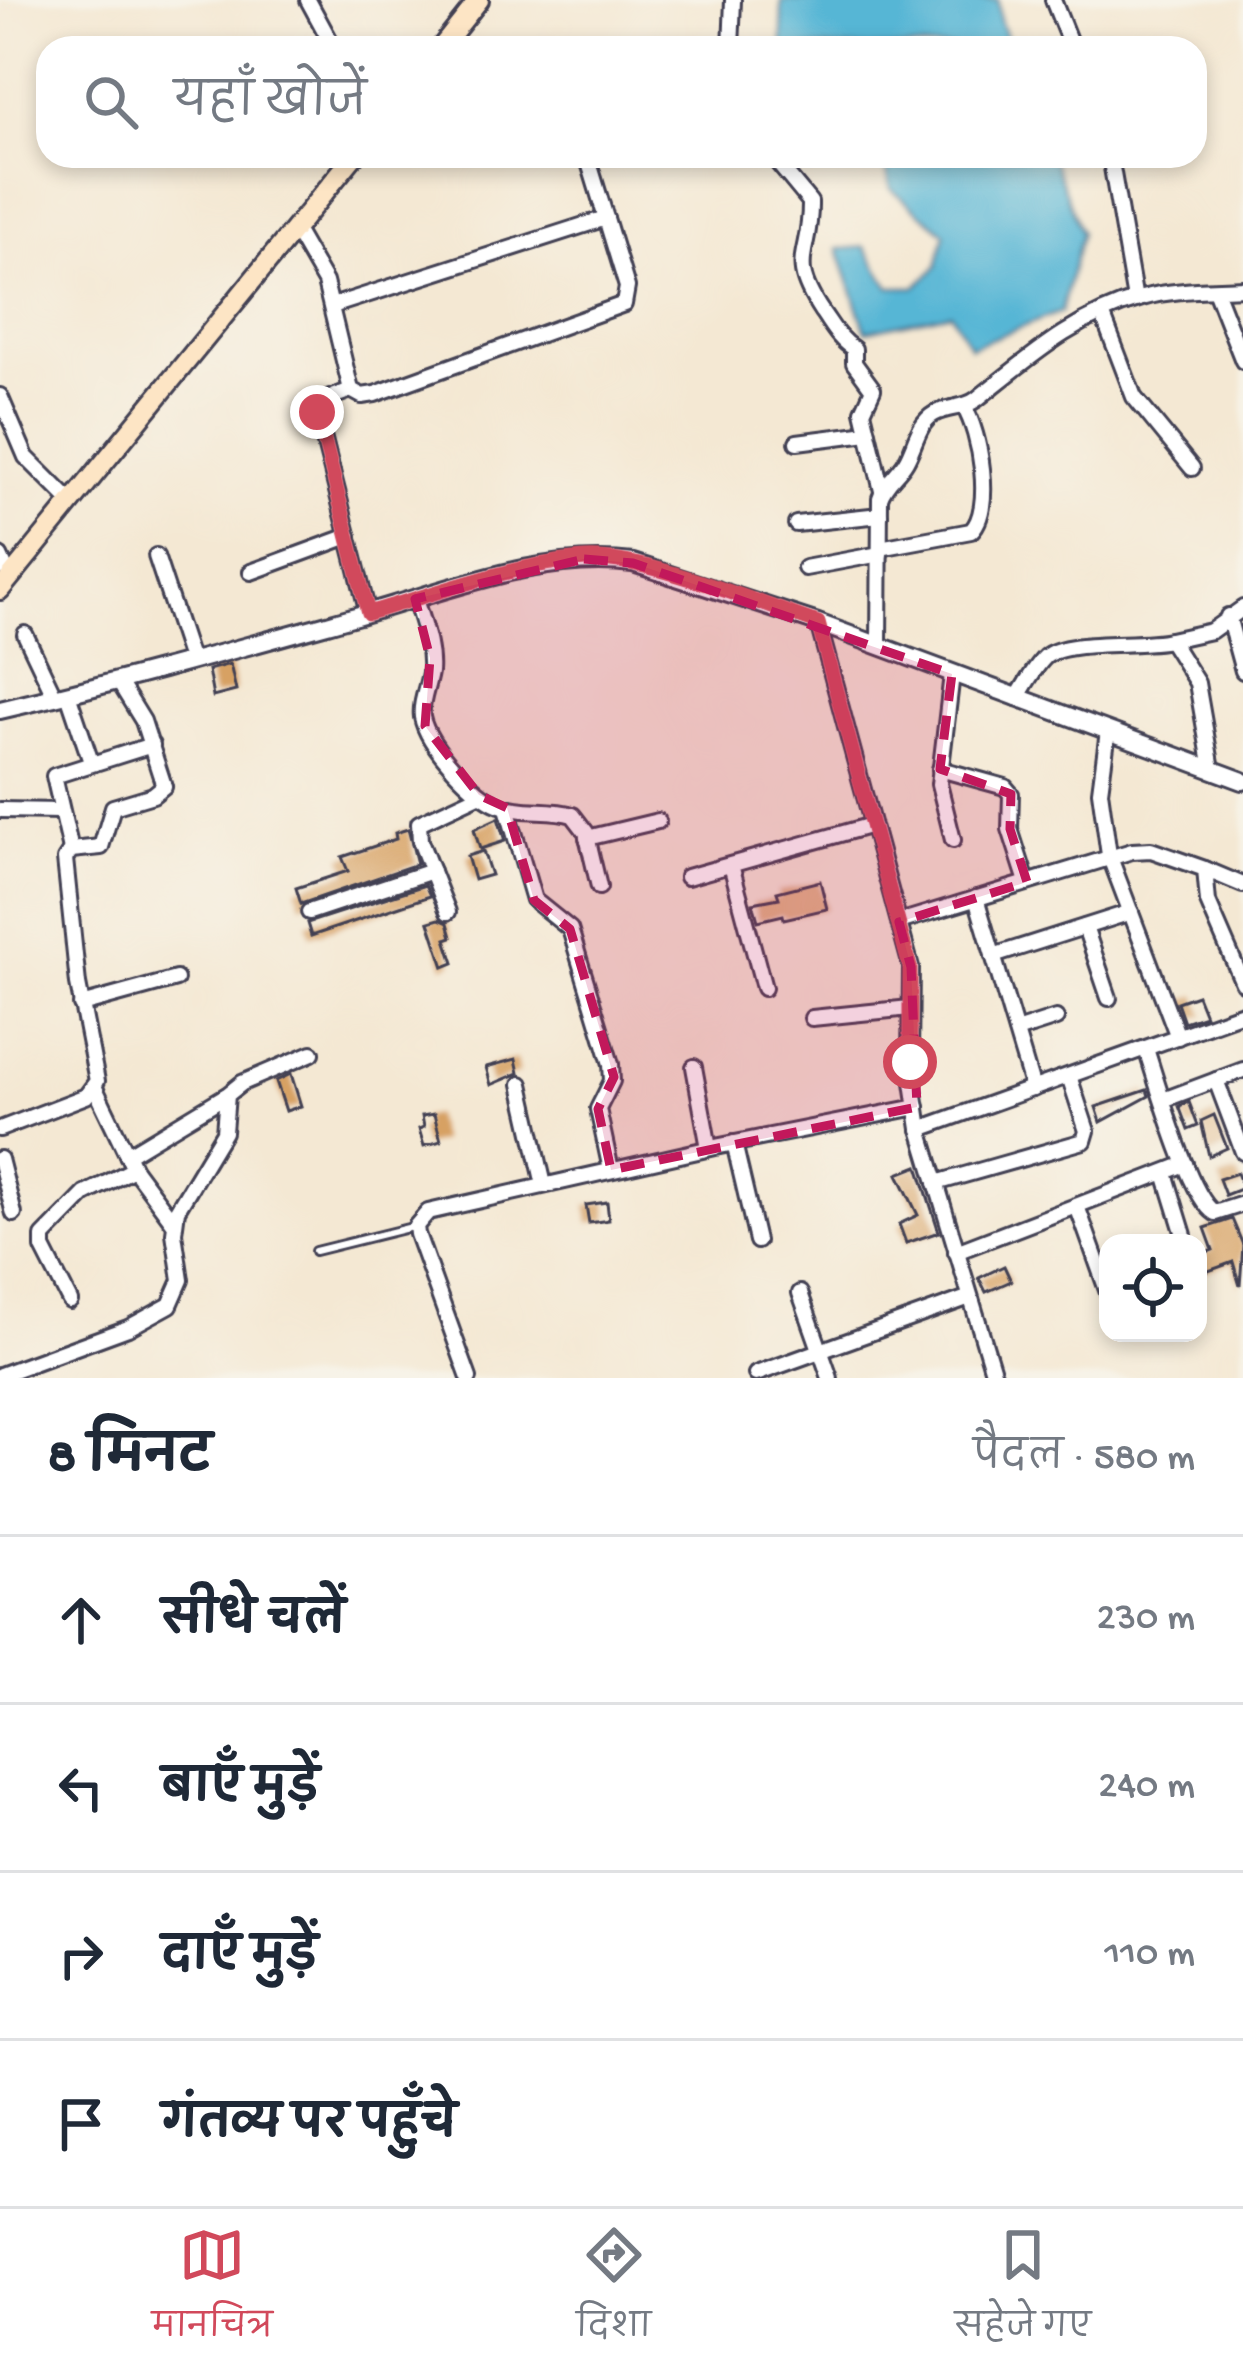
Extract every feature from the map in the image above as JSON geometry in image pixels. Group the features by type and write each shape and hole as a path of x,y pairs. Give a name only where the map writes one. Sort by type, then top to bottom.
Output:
{"main road":[{"path":"450,36 479,0"},
{"path":"5,584 344,168"}],"street":[{"path":"308,0 328,36"},
{"path":"731,36 733,0"},
{"path":"1053,0 1067,36"},
{"path":"368,613 317,412 322,401 351,391 362,397 375,394 624,304 627,287 591,168"},
{"path":"782,168 810,202 802,279 840,339 854,349 854,363 874,389 863,411 882,491 879,646"},
{"path":"1112,168 1135,300"},
{"path":"332,306 606,218"},
{"path":"295,230 320,272 332,306 351,391"},
{"path":"882,491 908,459 925,421 942,411 964,407 1021,361 1102,313 1161,294 1243,288"},
{"path":"1215,290 1243,361"},
{"path":"1102,313 1135,397 1192,468"},
{"path":"0,396 26,457 71,502"},
{"path":"805,568 971,531 984,508 976,434 964,407"},
{"path":"797,442 868,433"},
{"path":"796,524 880,515"},
{"path":"251,572 349,536"},
{"path":"0,556 5,584"},
{"path":"156,556 191,662"},
{"path":"0,710 119,682 415,599 584,559 610,560 633,563 818,623 1243,781"},
{"path":"415,599 430,658 422,717 442,752 479,795 507,808 573,815 587,838 599,886"},
{"path":"1017,698 1042,659 1063,648 1170,640 1210,631 1243,608"},
{"path":"1228,616 1243,671"},
{"path":"818,623 910,967 910,1062 920,1129 995,1378"},
{"path":"25,634 62,696 91,762"},
{"path":"1170,640 1197,683 1212,770"},
{"path":"952,674 940,793 953,840"},
{"path":"71,850 101,847 110,811 162,790 164,781 143,721 119,682"},
{"path":"1108,731 1100,791 1109,856 1178,1037"},
{"path":"152,745 53,776 71,850 66,866 81,1005 97,1075 95,1088 130,1162 174,1223"},
{"path":"940,769 1005,787 1011,794 1010,829 1027,882"},
{"path":"448,912 418,823 479,795"},
{"path":"507,808 534,900 570,929 611,1064 612,1081 598,1109 611,1170"},
{"path":"0,810 61,811"},
{"path":"587,838 658,820"},
{"path":"688,878 872,825"},
{"path":"898,922 1109,856 1151,850 1243,885"},
{"path":"731,865 764,988"},
{"path":"1205,868 1208,902 1243,982"},
{"path":"309,911 432,871"},
{"path":"976,898 1033,1089"},
{"path":"993,956 1131,912"},
{"path":"1085,927 1109,998"},
{"path":"81,1005 176,979"},
{"path":"812,1018 910,1008"},
{"path":"920,1129 1243,1013"},
{"path":"1016,1031 1055,1018"},
{"path":"1146,1048 1185,1164 1209,1210 1215,1213 1243,1204"},
{"path":"70,1300 43,1248 44,1237 85,1194 242,1082 312,1053"},
{"path":"694,1067 709,1148"},
{"path":"1163,1100 1243,1070"},
{"path":"936,1184 1084,1141 1088,1131 1069,1076"},
{"path":"1216,1080 1243,1152"},
{"path":"520,1084 544,1185"},
{"path":"0,1129 86,1096 95,1088"},
{"path":"0,1376 128,1328 170,1305 181,1280 174,1223 177,1210 224,1132 227,1096"},
{"path":"469,1378 416,1226 428,1212 917,1107"},
{"path":"734,1143 757,1241"},
{"path":"0,1159 14,1214"},
{"path":"956,1252 1185,1164"},
{"path":"1165,1173 1184,1234"},
{"path":"1077,1206 1099,1268"},
{"path":"800,1293 830,1378"},
{"path":"756,1374 970,1297"}],"lane":[{"path":"315,1251 416,1226"}],"highlighted area":[{"path":"584,559 633,563 952,674 940,769 1011,794 1010,829 1027,882 899,922 911,967 917,1107 611,1170 598,1109 614,1077 570,929 534,900 507,808 479,795 425,726 430,658 415,599"}],"water":[{"path":"781,0 998,0 1006,36 782,36"},
{"path":"886,168 1056,168 1081,233 1061,312 970,347 951,313 866,331 838,249 865,247 890,287 915,287 937,267 945,233 891,189"}],"building":[{"path":"230,664 236,691 213,697 208,670"},
{"path":"498,818 505,841 480,849 474,829"},
{"path":"408,829 417,864 301,904 296,888 348,871 342,857 396,839 395,833"},
{"path":"483,851 491,875 474,880 467,856"},
{"path":"820,881 827,909 758,921 753,903"},
{"path":"425,885 430,896 311,936 307,923"},
{"path":"429,922 448,923 452,937 446,939 454,963 444,967"},
{"path":"1197,995 1205,1015 1184,1022 1177,1002"},
{"path":"516,1059 519,1073 491,1085 486,1067"},
{"path":"291,1074 301,1106 286,1111 276,1081"},
{"path":"1147,1090 1149,1096 1101,1122 1096,1107"},
{"path":"1189,1102 1198,1126 1188,1130 1179,1106"},
{"path":"434,1114 441,1141 424,1146 419,1129 424,1127 422,1116"},
{"path":"1214,1115 1227,1148 1209,1156 1201,1121"},
{"path":"918,1166 939,1232 906,1243 899,1224 918,1215 898,1174"},
{"path":"1237,1173 1243,1188 1225,1195 1219,1179"},
{"path":"607,1202 609,1220 589,1223 586,1205"},
{"path":"1232,1219 1243,1245 1240,1286 1233,1262 1207,1272 1207,1252 1213,1250 1205,1228"},
{"path":"1004,1266 1011,1281 986,1292 979,1278"}],"route":[{"path":"317,412 368,613 495,577 584,559 633,563 818,623 910,967 910,1062"}]}
